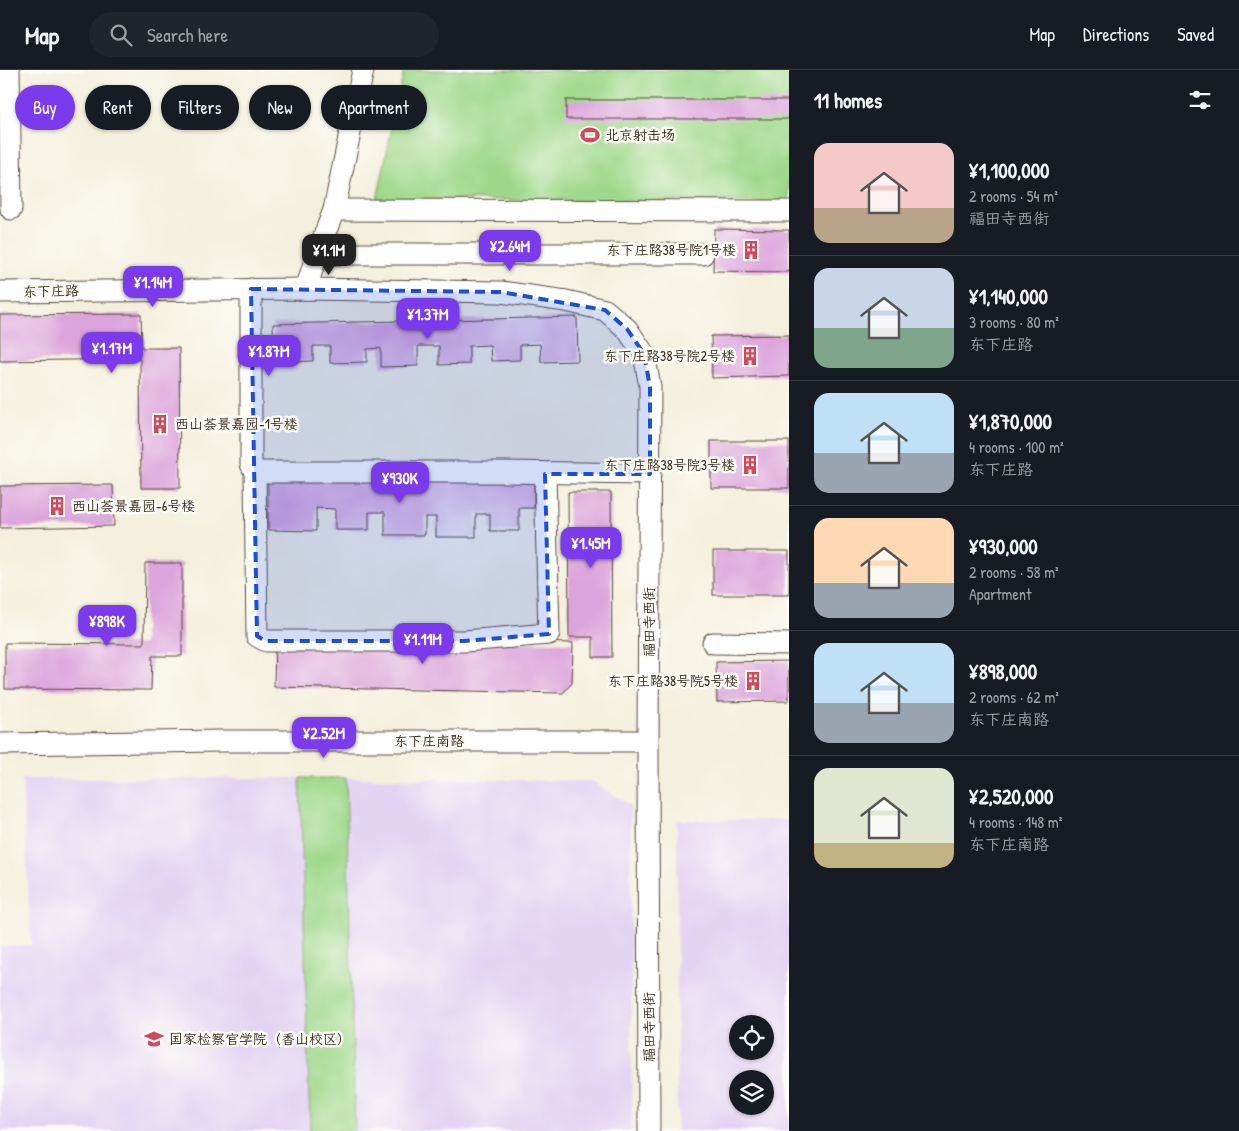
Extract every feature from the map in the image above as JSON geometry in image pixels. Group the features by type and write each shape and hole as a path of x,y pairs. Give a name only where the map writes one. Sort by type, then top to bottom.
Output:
{"street":[{"path":"9,70 11,209"},
{"path":"306,289 334,210 363,70"},
{"path":"334,210 789,211"},
{"path":"317,254 703,254"},
{"path":"250,289 252,464 255,472 256,636 266,641 464,641 548,634 545,474"},
{"name":"东下庄路","path":"0,292 306,289"},
{"name":"福田寺西街","path":"306,289 502,292 566,301 606,310 627,329 644,354 650,387 648,741 649,1131"},
{"path":"255,472 650,474"},
{"path":"713,643 789,644"},
{"name":"东下庄南路","path":"0,744 224,741 648,741"}],"highlighted area":[{"path":"251,289 501,292 605,310 627,329 644,354 650,387 650,474 545,474 549,634 464,641 266,641 257,636"}],"shaded area":[{"name":"国家检察官学院（香山校区）","path":"300,778 310,1131 0,1131 0,946 31,945 22,779"},
{"path":"346,778 592,781 630,805 632,1131 355,1131"},
{"path":"677,820 789,820 789,1131 677,1131"}],"green space":[{"name":"北京射击场","path":"404,70 789,70 789,202 377,199 391,130 427,130 427,85 401,85"},
{"path":"300,778 346,778 355,1131 310,1131"}],"building":[{"path":"566,100 789,100 789,119 566,119"},
{"name":"东下庄路38号院1号楼","path":"714,229 789,230 789,272 713,271"},
{"name":"西山荟景嘉园-1号楼","path":"141,314 142,348 179,348 180,488 141,488 140,359 0,361 0,315"},
{"path":"577,317 578,361 541,362 540,344 520,345 520,360 491,361 490,345 469,346 469,364 439,365 439,346 418,346 418,366 381,367 381,348 367,349 367,362 330,363 330,346 313,346 313,361 274,363 273,324"},
{"name":"东下庄路38号院2号楼","path":"789,335 789,376 712,378 711,336"},
{"name":"东下庄路38号院3号楼","path":"711,441 789,441 789,488 711,488"},
{"path":"268,479 534,480 534,508 519,508 519,531 490,531 490,514 476,514 476,537 436,537 436,517 425,517 425,535 385,535 385,512 369,512 369,530 335,530 335,509 316,508 316,531 268,530"},
{"name":"西山荟景嘉园-6号楼","path":"113,485 114,526 0,528 0,486"},
{"path":"568,492 611,492 612,657 593,657 593,637 569,637"},
{"path":"713,551 789,551 789,595 713,595"},
{"path":"145,563 182,563 182,656 152,656 151,690 5,689 5,643 144,644"},
{"path":"275,637 573,643 572,683 563,693 274,687"},
{"name":"东下庄路38号院5号楼","path":"789,661 789,701 717,702 716,662"}],"place":[{"name":"北京射击场","path":"590,135"},
{"name":"东下庄路38号院1号楼","path":"751,250"},
{"name":"东下庄路38号院2号楼","path":"750,356"},
{"name":"西山荟景嘉园-1号楼","path":"160,424"},
{"name":"东下庄路38号院3号楼","path":"750,465"},
{"name":"西山荟景嘉园-6号楼","path":"57,506"},
{"name":"东下庄路38号院5号楼","path":"753,681"},
{"name":"国家检察官学院（香山校区）","path":"154,1039"}]}
